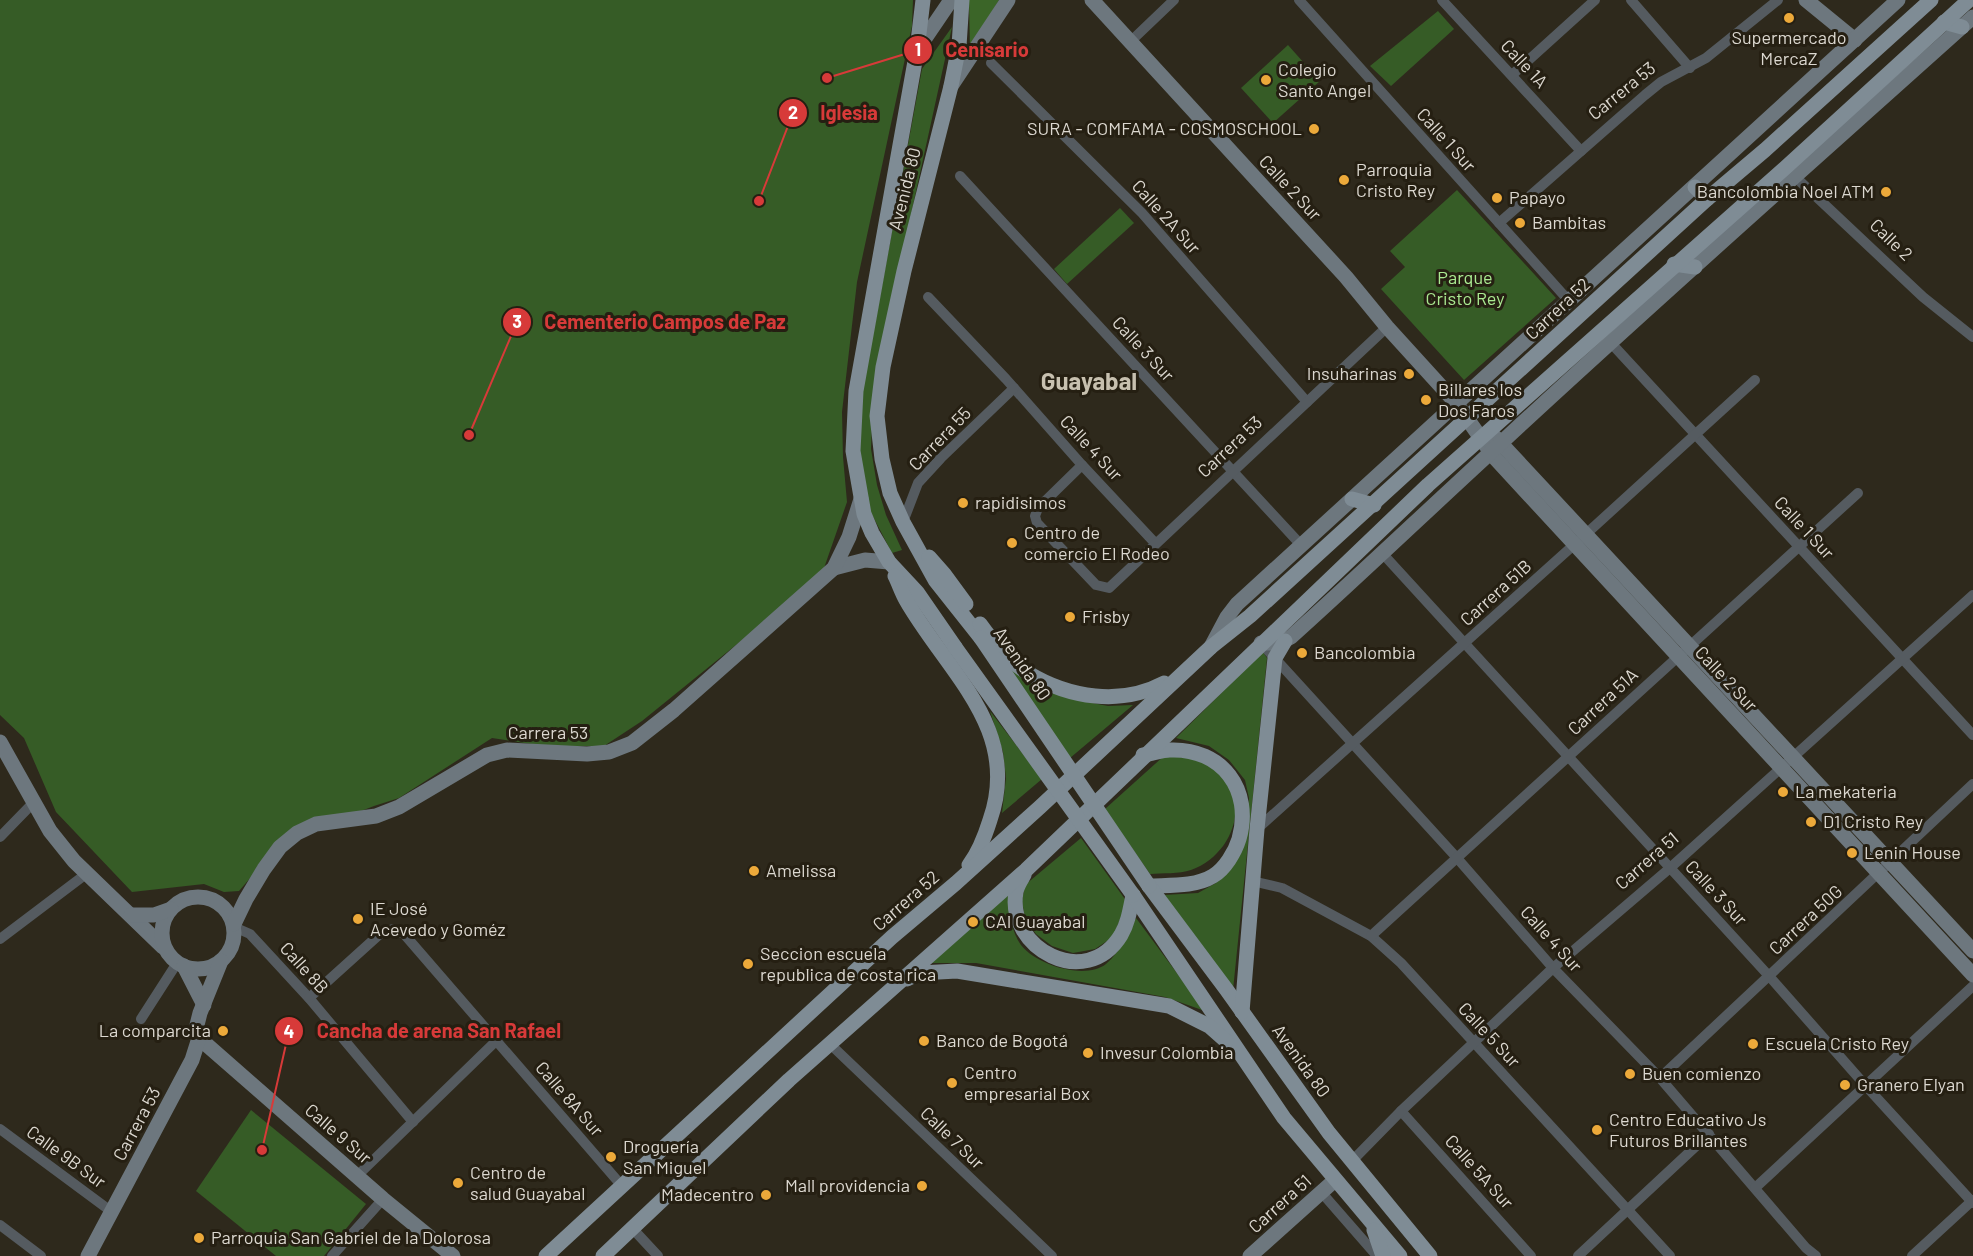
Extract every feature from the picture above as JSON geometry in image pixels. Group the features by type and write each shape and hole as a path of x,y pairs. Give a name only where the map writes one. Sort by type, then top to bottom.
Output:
{"main road":[{"name":"Avenida 80","path":"923,0 917,50 856,391 853,452 864,514 889,562 916,592 1133,895 1284,1118 1400,1256"},
{"name":"Avenida 80","path":"962,0 959,46 951,86 883,367 877,417 882,459 890,493 935,580 981,638 1149,886 1329,1133 1430,1256"},
{"name":"Carrera 52","path":"546,1256 892,937 956,883 1210,647 1250,616 1374,505 1707,199 1765,150 1931,0"},
{"path":"603,1256 894,985 1026,870 1143,755 1484,434 1674,264 1790,172 1969,0"},
{"path":"1944,22 1967,22"},
{"path":"1695,187 1707,199"},
{"path":"1674,264 1695,267"},
{"path":"1352,499 1374,505"},
{"path":"912,539 944,574 995,644 1028,673 1058,687 1088,695 1109,697 1147,692 1180,675"},
{"path":"889,562 906,601 977,703 991,733 998,760 998,785 985,836 973,860 956,883"},
{"path":"1242,1012 1252,881 1275,658 1285,641"},
{"path":"1143,755 1169,750 1191,752 1212,760 1226,771 1238,787 1243,805 1243,825 1237,846 1214,876 1196,883 1149,886"},
{"path":"1026,870 1016,890 1018,916 1026,933 1037,946 1053,957 1067,962 1084,962 1099,957 1110,948 1120,936 1128,920 1133,895"},
{"path":"894,985 920,973 957,971 1169,1006 1209,1026 1246,1063"},
{"path":"1371,1221 1383,1256"}],"street":[{"path":"917,50 951,0"},
{"path":"951,86 1008,0"},
{"name":"Calle 2 Sur","path":"1092,0 1346,277 1387,327 1496,448 1684,651 1781,768 1973,975"},
{"path":"1130,42 1174,0"},
{"name":"Calle 1 Sur","path":"1299,0 1569,301"},
{"name":"Calle 1A","path":"1442,0 1581,151"},
{"path":"1512,75 1595,0"},
{"path":"1632,0 1690,68"},
{"name":"Carrera 53","path":"1499,223 1661,82 1706,58 1778,0"},
{"path":"1806,0 1855,40"},
{"name":"Carrera 52","path":"1210,647 1237,604 1899,0"},
{"path":"1261,643 1273,644 1285,641 1695,267 1790,172 1967,22"},
{"name":"Calle 2A Sur","path":"991,63 1142,213 1307,402"},
{"name":"Calle 2","path":"1790,172 1923,297 1973,337"},
{"name":"Calle 3 Sur","path":"960,176 1301,545"},
{"name":"Calle 4 Sur","path":"928,297 1155,543"},
{"name":"Carrera 53","path":"1082,465 1038,508 1035,516 1037,523 1096,585 1109,588 1387,327"},
{"name":"Calle 1 Sur","path":"1611,343 1973,735"},
{"name":"Carrera 51B","path":"1257,829 1755,380"},
{"name":"Carrera 55","path":"903,522 918,483 1014,388"},
{"name":"Carrera 51A","path":"1371,936 1858,493"},
{"name":"Carrera 53","path":"234,926 246,899 280,847 297,833 316,824 376,816 399,807 487,755 507,750 587,754 609,752 632,743 674,710 834,568 849,537 861,499"},
{"name":"Calle 3 Sur","path":"1383,554 1770,975 1865,1085 1972,1202"},
{"name":"Carrera 53","path":"834,568 865,560 889,562"},
{"name":"Carrera 51","path":"1352,1161 1401,1110 1554,968 1670,868 1973,595"},
{"name":"Calle 4 Sur","path":"1261,643 1554,968 1660,1078 1710,1134 1755,1188 1803,1252 1816,1256"},
{"name":"Calle 2 Sur","path":"1684,651 1793,757 1973,951"},
{"path":"0,742 50,831 86,874 181,964 204,1005"},
{"name":"Carrera 50G","path":"1660,1078 1973,784"},
{"path":"0,837 34,802"},
{"path":"0,939 86,874"},
{"name":"Calle 5 Sur","path":"1252,881 1282,888 1371,936 1401,963 1670,1256"},
{"path":"163,947 164,921 171,909 179,902 195,897 211,899 225,908 234,926 232,948 222,961 214,966 199,969 181,964"},
{"path":"225,908 246,899"},
{"path":"131,915 154,915 171,909"},
{"name":"Calle 8B","path":"234,926 250,934 309,998 413,1122"},
{"name":"Calle 8A Sur","path":"309,998 381,933 393,929 404,934 622,1186"},
{"name":"Carrera 53","path":"87,1256 183,1080 199,1038 197,1025 222,961"},
{"path":"141,1019 181,964"},
{"path":"1755,1188 1973,986"},
{"name":"Calle 9 Sur","path":"199,1038 383,1199 453,1256"},
{"path":"357,1176 496,1041"},
{"name":"Calle 7 Sur","path":"830,1044 1052,1256"},
{"name":"Calle 5A Sur","path":"1401,1110 1531,1256"},
{"name":"Calle 9B Sur","path":"0,1129 112,1212"},
{"path":"1578,1256 1710,1134"},
{"name":"Carrera 51","path":"1250,1256 1335,1180"},
{"path":"1322,1193 1377,1256"},
{"path":"332,1256 383,1199"},
{"path":"1912,1256 1972,1202"},
{"path":"0,1225 41,1256"},
{"path":"632,1228 658,1256"}],"green space":[{"path":"0,0 913,0 912,26 857,282 842,412 847,502 823,571 804,590 642,721 604,746 545,746 492,738 399,798 281,842 239,891 224,892 204,884 132,892 56,812 24,738 0,715"},
{"path":"969,0 999,0 970,50"},
{"path":"1438,11 1454,29 1391,86 1370,66"},
{"path":"952,27 878,365 871,449 877,485 886,515 902,550 892,553 867,505 859,458 862,394 922,69"},
{"path":"1288,45 1320,81 1273,123 1241,88"},
{"name":"Parque Cristo Rey","path":"1457,190 1556,298 1464,380 1381,289 1405,267 1390,251"},
{"path":"1120,208 1134,223 1067,284 1054,269"},
{"path":"1263,652 1267,658 1233,990 1164,895 1198,893 1216,883 1245,839 1249,798 1245,780 1229,760 1209,746 1176,738"},
{"path":"1003,662 1082,701 1108,706 1133,705 1070,758"},
{"path":"990,711 1042,779 1002,813 1006,778 1003,752"},
{"path":"1165,755 1202,761 1221,774 1231,788 1235,804 1234,820 1229,836 1220,850 1207,862 1191,870 1150,874 1105,809"},
{"path":"1081,838 1127,902 1113,937 1095,949 1073,953 1052,946 1036,934 1025,919 1022,901 1025,885"},
{"path":"1008,893 1011,919 1019,942 1035,957 1060,968 1085,971 1097,969 1106,964 1120,948 1136,918 1205,1011 1165,997 976,963 923,963"},
{"path":"251,1110 366,1204 324,1256 276,1256 196,1191"}],"place":[{"name":"Supermercado MercaZ","path":"1789,18"},
{"name":"Cenisario","path":"827,78"},
{"name":"Colegio Santo Angel","path":"1266,80"},
{"name":"SURA - COMFAMA - COSMOSCHOOL","path":"1314,129"},
{"name":"Parroquia Cristo Rey","path":"1344,180"},
{"name":"Bancolombia Noel ATM","path":"1886,192"},
{"name":"Papayo","path":"1497,198"},
{"name":"Iglesia","path":"759,201"},
{"name":"Bambitas","path":"1520,223"},
{"name":"Insuharinas","path":"1409,374"},
{"name":"Billares los Dos Faros","path":"1426,400"},
{"name":"Cementerio Campos de Paz","path":"469,435"},
{"name":"rapidisimos","path":"963,503"},
{"name":"Centro de comercio El Rodeo","path":"1012,543"},
{"name":"Frisby","path":"1070,617"},
{"name":"Bancolombia","path":"1302,653"},
{"name":"La mekateria","path":"1783,792"},
{"name":"D1 Cristo Rey","path":"1811,822"},
{"name":"Lenin House","path":"1852,853"},
{"name":"Amelissa","path":"754,871"},
{"name":"IE José Acevedo y Goméz","path":"358,919"},
{"name":"CAI Guayabal","path":"973,922"},
{"name":"Seccion escuela republica de costa rica","path":"748,964"},
{"name":"La comparcita","path":"223,1031"},
{"name":"Banco de Bogotá","path":"924,1041"},
{"name":"Escuela Cristo Rey","path":"1753,1044"},
{"name":"Invesur Colombia","path":"1088,1053"},
{"name":"Buen comienzo","path":"1630,1074"},
{"name":"Centro empresarial Box","path":"952,1083"},
{"name":"Granero Elyan","path":"1845,1085"},
{"name":"Centro Educativo Js Futuros Brillantes","path":"1597,1130"},
{"name":"Cancha de arena San Rafael","path":"262,1150"},
{"name":"Droguería San Miguel","path":"611,1157"},
{"name":"Centro de salud Guayabal","path":"458,1183"},
{"name":"Mall providencia","path":"922,1186"},
{"name":"Madecentro","path":"766,1195"},
{"name":"Parroquia San Gabriel de la Dolorosa","path":"199,1238"}],"district":[{"name":"Guayabal","path":"1089,382"}]}
